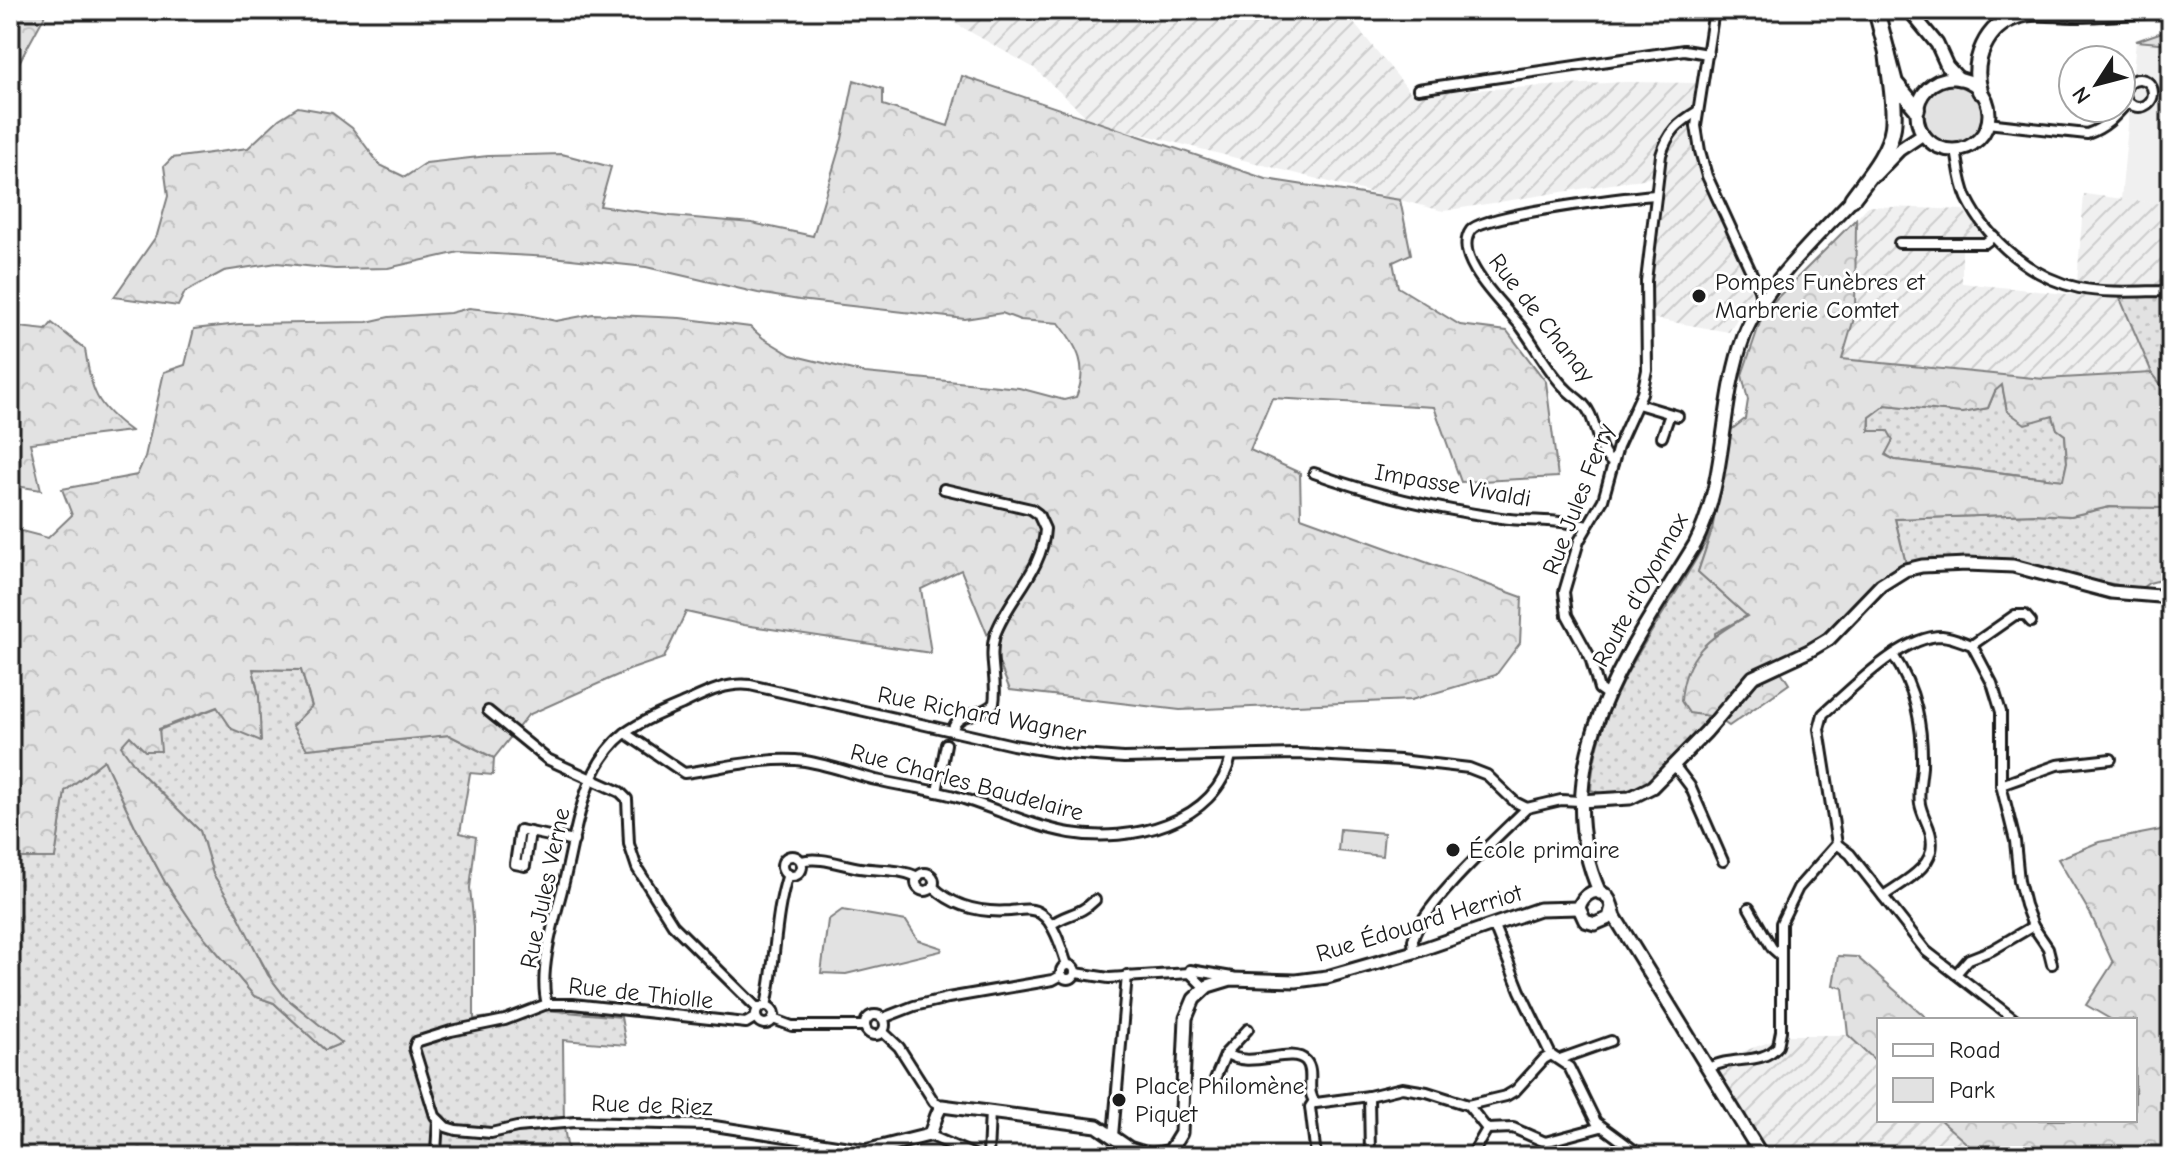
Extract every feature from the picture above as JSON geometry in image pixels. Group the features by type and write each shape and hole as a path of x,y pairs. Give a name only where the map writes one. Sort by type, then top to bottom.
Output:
{"highway":[{"path":"1876,10 1896,86 1917,109"},
{"path":"1980,91 1976,75 1980,51 1991,35 2011,19 2033,13 2147,10"},
{"path":"1852,199 1881,155 1893,127 1887,51"}],"main road":[{"path":"1901,10 1933,52 1939,68 1936,82 1921,98 1917,109 1923,134 1937,146 1956,150 1976,141 1987,123 1987,103 1980,91 1959,79 1947,66 1937,44 1909,10"},
{"path":"1936,82 1959,79"},
{"name":"Route d'Oyonnax","path":"1587,854 1580,801 1587,752 1606,694 1701,530 1713,493 1739,352 1748,326 1776,282 1899,150 1923,134"},
{"path":"1580,801 1618,800 1640,795 1674,765 1753,677 1829,639 1881,585 1897,573 1922,566 2013,566 2111,592 2171,597"},
{"path":"1587,854 1600,893"},
{"path":"1587,854 1587,889 1581,902 1585,921 1615,931 1634,945"},
{"path":"1581,902 1591,892 1608,898 1615,917 1762,1156"},
{"name":"Rue Édouard Herriot","path":"1205,988 1225,980 1309,980 1348,973 1539,909 1581,902"},
{"path":"1600,924 1609,918 1612,907"},
{"path":"845,1156 929,1135 942,1106 1097,1126 1113,1136 1128,1152 1151,1155 1174,1153 1181,1133 1186,1018 1191,1003 1205,988"}],"street":[{"path":"1714,10 1696,126 1707,176 1759,287 1761,304"},
{"path":"1418,89 1671,52 1695,50 1708,54"},
{"name":"Rue Jules Ferry","path":"1606,694 1599,689 1590,657 1572,627 1564,605 1569,571 1587,526 1603,500 1647,370 1645,298 1656,195 1666,139 1681,121 1698,111"},
{"path":"1987,123 2087,134 2107,124"},
{"path":"1956,150 1959,173 1968,199 1994,236 2027,266 2062,284 2082,289 2171,291"},
{"name":"Rue de Chanay","path":"1613,463 1605,456 1584,404 1564,387 1521,327 1478,275 1468,256 1467,238 1474,227 1494,219 1656,195"},
{"path":"1899,243 1985,243 1994,236"},
{"path":"1759,287 1776,282"},
{"name":"Rue Jules Ferry","path":"1638,404 1674,415 1662,437"},
{"name":"Impasse Vivaldi","path":"1314,473 1386,496 1437,507 1504,519 1587,526"},
{"path":"944,489 1031,509 1038,514 1045,529 1034,568 996,633 992,657 994,703 985,711 958,719 952,731"},
{"path":"1972,645 2015,615 2025,615 2031,622"},
{"path":"2012,1018 1926,951 1850,854 1837,844 1820,720 1823,714 1893,655 1911,644 1939,636 1972,645 1992,683 2001,712 2001,785 2015,841 2019,881 2033,926 2048,948 2052,964"},
{"path":"1883,896 1923,867 1931,850 1930,828 1919,796 1922,765 1919,718 1905,672 1893,655"},
{"name":"Rue Richard Wagner","path":"591,781 605,754 625,733 644,721 711,692 742,684 1052,752 1093,757 1276,754 1365,758 1469,768 1487,775 1515,802 1527,808"},
{"path":"488,711 547,759 620,792 627,799 632,856 673,925 760,1011 773,1011 773,1019 792,1026 864,1026"},
{"name":"Rue Charles Baudelaire","path":"625,733 684,773 786,760 809,762 937,792 1072,833 1098,835 1145,830 1185,816 1216,787 1231,756"},
{"path":"937,792 946,744"},
{"path":"2001,785 2057,765 2111,759"},
{"path":"1674,765 1690,786 1723,861"},
{"name":"Rue Jules Verne","path":"547,1004 544,989 553,926 591,781"},
{"path":"1414,952 1413,942 1417,932 1434,904 1511,821 1527,808 1561,800 1580,801"},
{"path":"530,832 574,841"},
{"path":"1709,1068 1725,1061 1766,1056 1778,1046 1781,1031 1781,923 1785,910 1808,875 1837,844"},
{"path":"788,874 783,868 784,860 792,856 801,861 819,860 863,868 893,869 918,877 916,882 920,890 927,891 933,887 941,895 970,908 994,911 1027,909 1042,914 1051,925 1067,965 1071,965 1076,973 1101,978 1198,971 1238,979"},
{"path":"788,874 798,874 801,861"},
{"path":"760,1011 777,943 779,901 788,874"},
{"path":"1051,925 1082,912 1095,900"},
{"path":"1749,908 1772,948 1780,955"},
{"path":"1494,926 1520,991 1556,1057 1569,1067 1592,1116 1601,1127 1642,1156"},
{"path":"1956,974 1969,959 1992,950 2033,926"},
{"path":"1062,975 1062,968 1067,965"},
{"path":"1062,975 1068,979 1076,973"},
{"path":"1178,973 1193,974 1205,988"},
{"path":"883,1018 925,1003 1053,980 1062,975"},
{"path":"1113,1136 1127,975"},
{"name":"Rue de Thiolle","path":"438,1120 414,1048 416,1042 451,1031 505,1020 547,1004 573,1004 746,1023 760,1011 765,1024 773,1019"},
{"path":"864,1026 871,1015 877,1015 885,1023 883,1032"},
{"path":"864,1026 873,1035 883,1032"},
{"path":"1215,1079 1226,1053 1248,1029"},
{"path":"883,1032 899,1047 934,1102 942,1106"},
{"path":"1314,1101 1325,1103 1402,1088 1468,1105 1506,1096 1516,1090 1544,1059 1611,1041"},
{"path":"1226,1053 1234,1059 1254,1061 1296,1055 1305,1060 1309,1068 1309,1091 1314,1101"},
{"path":"1369,1096 1372,1105 1370,1156"},
{"path":"1314,1101 1310,1107 1316,1156"},
{"path":"1468,1105 1487,1129"},
{"path":"988,1156 990,1111"},
{"path":"438,1120 436,1152 442,1156"},
{"name":"Rue de Riez","path":"438,1120 446,1127 480,1133 575,1122 708,1125 866,1150"},
{"path":"1487,1129 1513,1128 1545,1142 1601,1127"},
{"path":"1461,1156 1473,1153 1487,1129"},
{"path":"929,1135 976,1156"}],"shaded area":[{"path":"938,10 1343,10 1411,93 1625,82 1697,83 1692,137 1703,177 1752,294 1729,332 1650,318 1661,176 1443,211 1091,121 1034,68 937,13"},
{"path":"2136,41 2171,44 2171,205 2121,199 2128,124 2137,124"},
{"path":"2084,194 2171,205 2171,287 2116,290 2152,373 2044,379 1842,359 1855,315 1856,219 1868,206 1963,210 1985,237 1962,239 1962,283 2076,295"},
{"path":"1788,1035 1848,1035 1877,1062 1877,1122 1942,1122 1981,1156 1756,1156 1703,1075 1709,1064"}],"green space":[{"path":"10,10 45,10 10,79"},
{"path":"2171,29 2171,44 2136,41"},
{"path":"962,76 1266,179 1400,200 1411,254 1393,262 1398,287 1460,325 1507,331 1546,382 1558,477 1461,482 1434,407 1272,398 1250,450 1300,473 1301,517 1522,597 1520,643 1496,675 1411,700 1180,710 1010,690 961,570 921,589 931,653 744,625 686,612 664,658 629,670 528,715 494,758 449,735 307,749 292,726 312,706 301,670 253,669 259,697 261,741 232,729 217,707 159,729 161,751 145,751 130,736 121,746 139,771 200,831 213,874 235,909 268,975 285,997 342,1043 325,1050 274,1003 254,996 194,925 165,882 104,760 65,791 55,858 10,858 10,528 48,538 72,515 62,489 137,475 145,457 164,372 185,365 194,329 239,324 367,322 469,308 556,321 593,314 680,318 750,327 791,355 865,373 1019,388 1064,400 1076,397 1080,386 1080,358 1059,323 1020,320 1002,313 965,319 799,300 646,267 552,257 459,252 388,268 335,269 277,263 224,271 185,292 178,306 114,297 157,235 168,196 164,166 172,158 248,148 279,119 298,107 332,113 352,128 380,165 405,177 426,163 488,156 562,154 611,167 600,206 752,223 813,236 842,139 854,80 883,89 883,105 948,126"},
{"path":"1949,83 1972,91 1979,98 1984,117 1974,135 1964,143 1961,140 1949,146 1928,131 1923,110 1930,93"},
{"path":"1856,219 1855,315 1842,359 2044,379 2152,373 2171,398 2171,508 2109,507 2071,516 2034,514 1895,519 1906,564 1780,670 1789,684 1729,726 1716,717 1689,713 1681,701 1687,671 1693,659 1710,640 1747,616 1698,572 1712,530 1731,430 1745,419 1748,400 1742,375 1764,311","holes":["2002,385 2007,411 2025,424 2053,416 2057,429 2065,435 2067,462 2063,480 1895,460 1885,455 1893,440 1888,431 1869,431 1870,417 1886,405 1962,413 1988,408 1995,391"]},
{"path":"2171,287 2171,398 2152,373 2116,289"},
{"path":"52,323 85,349 93,387 102,405 131,431 30,443 41,490 10,485 10,326 46,330"},
{"path":"2002,384 2007,411 2040,418 2053,416 2057,429 2065,435 2067,462 2063,480 1895,460 1879,448 1873,437 1870,417 1886,405 1962,413 1988,408 1995,391"},
{"path":"2109,507 2171,508 2169,578 2149,583 2140,589 2081,578 2018,561 1906,564 1895,519 2034,514 2071,516"},
{"path":"1712,530 1698,572 1747,616 1715,633 1716,717 1652,782 1610,796 1591,790 1596,754 1620,687"},
{"path":"253,669 301,670 312,707 307,749 449,735 494,758 493,775 470,773 460,833 476,837 470,888 474,927 474,1019 545,1010 621,1017 626,1045 563,1040 564,1128 569,1156 10,1156 10,858 55,857 65,791 104,760 165,882 194,925 254,996 274,1003 325,1050 341,1043 285,997 272,980 213,874 200,831 139,771 120,746 130,735 160,751 159,730 218,707 232,729 259,697"},
{"path":"2171,828 2171,1156 1981,1156 1942,1122 2137,1122 2137,1018 2109,1018 2086,1005 2113,963 2091,915 2058,859 2099,842"},
{"path":"1340,829 1384,833 1382,856 1338,851"},
{"path":"842,910 906,921 918,940 942,948 941,951 846,974 821,973 828,920"},
{"path":"1838,956 1857,957 1927,1018 1877,1018 1877,1062 1848,1035 1843,988 1833,985"}],"place":[{"name":"Pompes Funèbres et Marbrerie Comtet","path":"1699,296"},
{"name":"École primaire","path":"1453,850"},
{"name":"Place Philomène Piquet","path":"1119,1100"}]}
